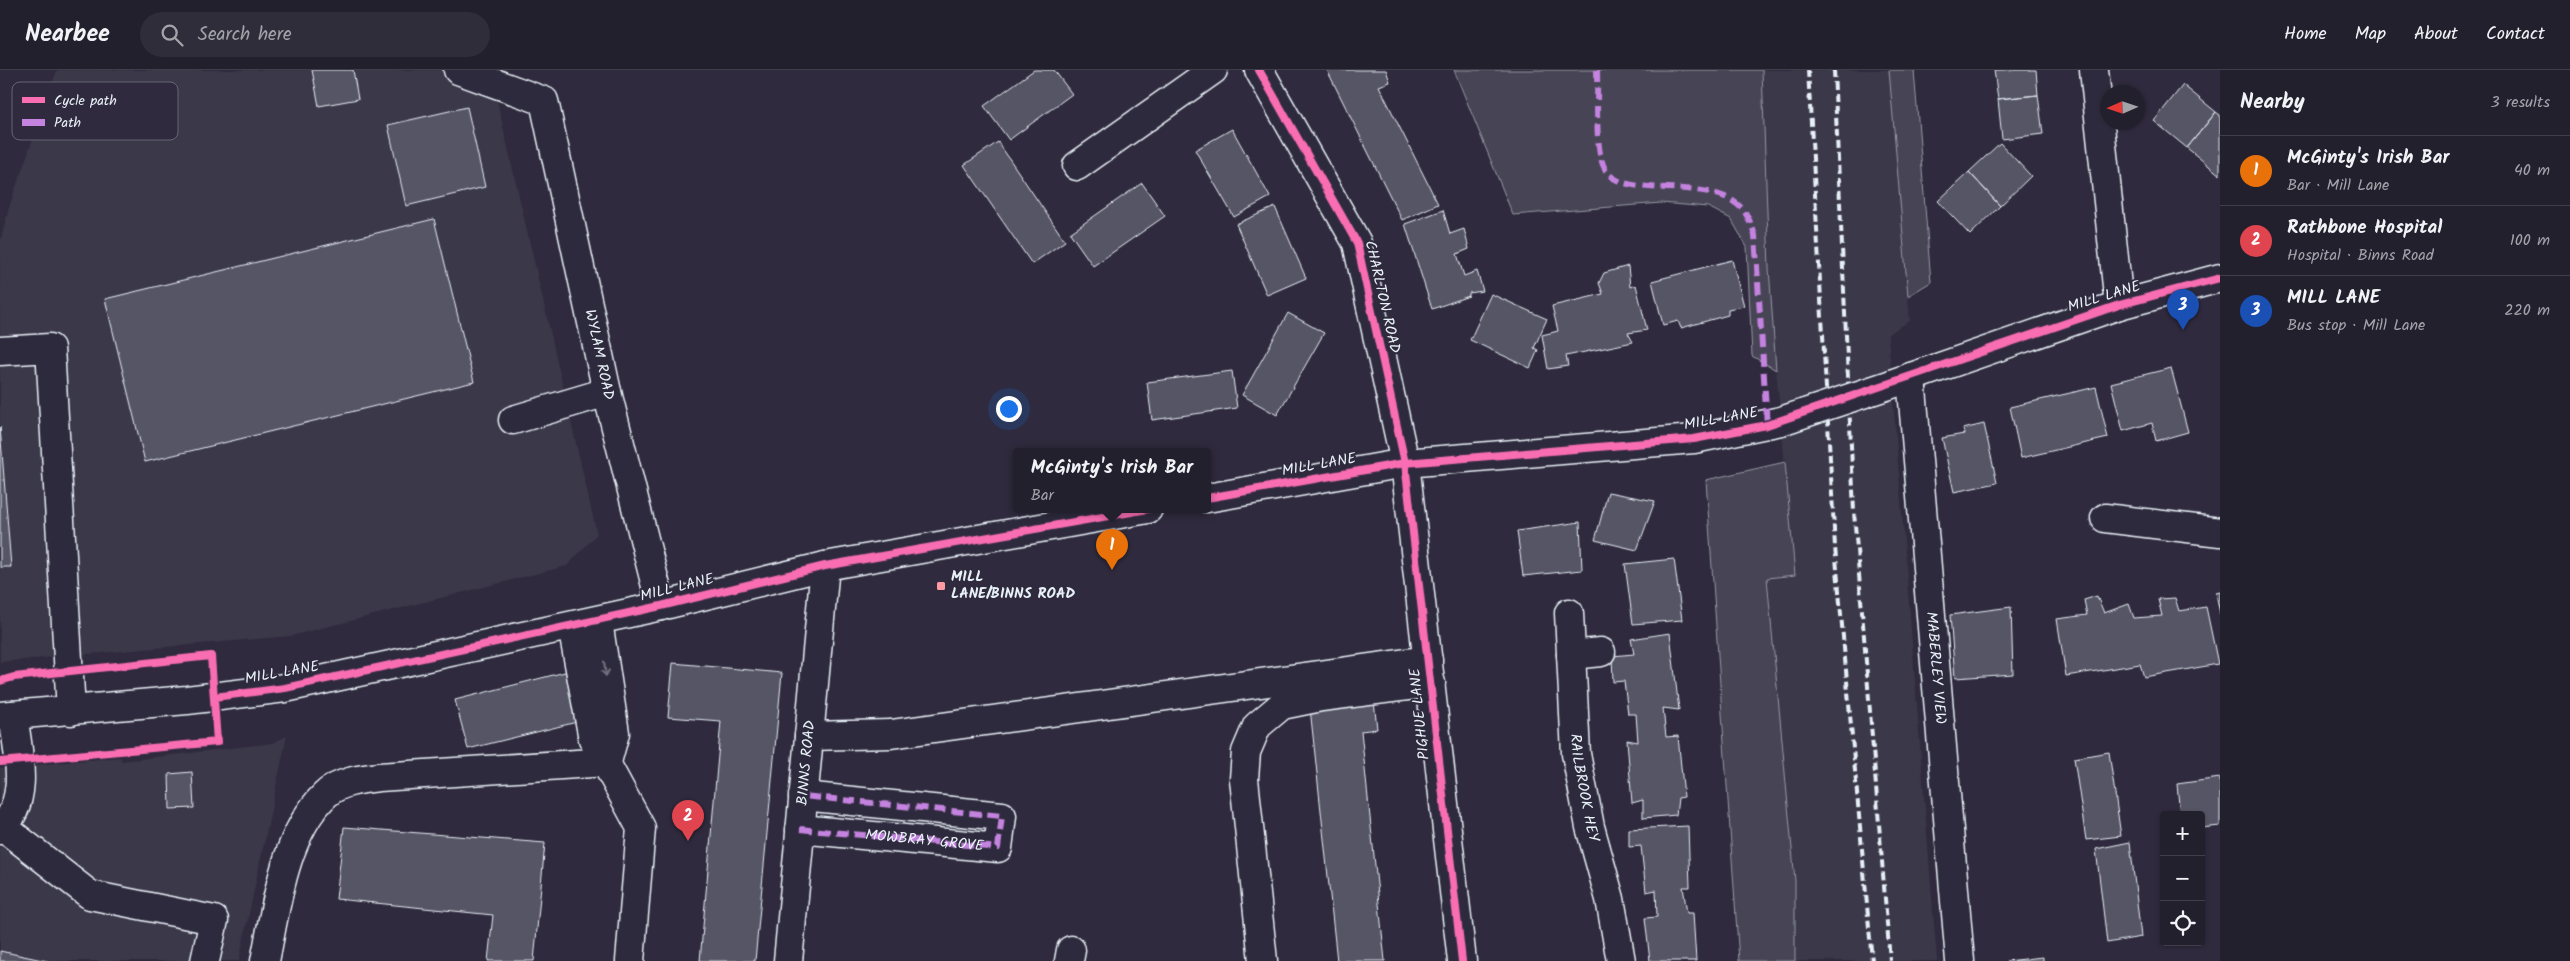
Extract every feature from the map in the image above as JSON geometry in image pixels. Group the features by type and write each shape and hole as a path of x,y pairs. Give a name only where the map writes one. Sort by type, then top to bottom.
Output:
{"street":[{"name":"WYLAM ROAD","path":"458,70 544,101 607,392 661,606"},
{"path":"1078,166 1213,70"},
{"name":"CHARLTON ROAD","path":"1259,70 1357,243 1405,463"},
{"path":"2094,70 2119,305"},
{"name":"MILL LANE","path":"1211,497 1405,463 1694,439 1781,421 2119,305 2220,278"},
{"path":"0,351 50,348 71,711"},
{"name":"MABERLEY VIEW","path":"1901,381 1960,961"},
{"path":"513,420 607,392"},
{"name":"PIGHUE LANE","path":"1405,463 1462,961"},
{"name":"MILL LANE","path":"7,716 285,688 661,606 825,566 1125,513"},
{"path":"2105,518 2220,532"},
{"name":"BINNS ROAD","path":"788,961 825,566"},
{"name":"RAILBROOK HEY","path":"1569,612 1576,754 1590,827 1610,900 1621,961"},
{"path":"585,623 593,738 641,828 630,961"},
{"path":"1571,655 1601,652"},
{"path":"809,736 891,734 1430,672"},
{"path":"1263,961 1244,779 1246,752 1257,726 1282,705 1430,672"},
{"path":"7,716 20,788 13,812 1,829 90,895 214,920 205,961"},
{"path":"265,961 283,871 304,822 326,794 353,781 379,777 607,762"},
{"name":"MOWBRAY GROVE","path":"800,829 998,848 1002,816 803,796"}],"shaded area":[{"path":"57,70 490,70 597,534 567,566 291,636 0,662 0,242 10,204 32,140 178,140 178,82 53,82"},
{"path":"1454,70 1762,70 1769,268 1776,370 1752,356 1747,247 1731,219 1708,207 1661,203 1513,215"},
{"path":"1754,70 1914,70 1931,282 1908,296 1910,321 1888,334 1937,961 1791,961 1767,577 1795,574 1776,370"},
{"path":"1889,70 1914,70 1931,282 1908,296"},
{"path":"1785,462 1795,575 1767,578 1795,881 1795,961 1739,961 1706,480"},
{"path":"287,736 239,961 0,961 0,768 120,757 122,761 272,743"}],"building":[{"path":"312,70 353,70 358,99 319,106"},
{"path":"1034,70 1054,70 1072,94 1009,140 984,106"},
{"path":"1327,70 1386,70 1390,82 1379,86 1438,204 1402,220"},
{"path":"1994,70 2036,70 2038,95 1998,99"},
{"path":"2183,85 2216,112 2187,148 2154,121"},
{"path":"2038,95 2043,134 2002,139 1998,99"},
{"path":"467,107 485,187 406,206 388,125"},
{"path":"2216,112 2220,115 2220,175 2187,148"},
{"path":"1232,129 1270,197 1234,217 1195,150"},
{"path":"998,142 1065,241 1032,264 964,165"},
{"path":"2000,143 2031,176 2000,206 1969,172"},
{"path":"1969,172 2000,206 1970,235 1938,201"},
{"path":"1142,183 1165,216 1093,266 1070,233"},
{"path":"1275,207 1306,278 1267,295 1236,224"},
{"path":"1443,210 1450,234 1464,229 1469,249 1457,254 1464,276 1477,271 1483,291 1469,293 1469,296 1432,309 1405,224"},
{"path":"434,219 474,382 145,462 105,299"},
{"path":"1732,260 1744,306 1728,309 1728,315 1681,328 1678,321 1663,325 1652,281"},
{"path":"1628,266 1630,287 1636,285 1647,330 1628,333 1633,342 1566,356 1568,366 1548,369 1542,335 1558,331 1552,306 1603,294 1599,283 1604,273"},
{"path":"1491,294 1547,319 1534,348 1538,350 1530,368 1470,340"},
{"path":"1288,313 1324,333 1277,415 1242,395"},
{"path":"2171,368 2188,432 2156,441 2152,423 2123,431 2111,383"},
{"path":"1232,371 1237,408 1152,420 1147,382"},
{"path":"2096,387 2108,438 2021,458 2010,407"},
{"path":"1984,424 1997,483 1954,492 1942,438 1964,434 1963,429"},
{"path":"0,427 11,567 0,567"},
{"path":"1608,492 1655,501 1637,550 1595,540"},
{"path":"1580,522 1582,570 1523,576 1517,531"},
{"path":"1674,559 1682,620 1633,624 1625,564"},
{"path":"2220,592 2220,614 2216,593"},
{"path":"2097,596 2104,613 2129,604 2134,618 2162,616 2158,599 2175,598 2179,611 2206,607 2218,664 2144,677 2140,664 2066,676 2057,619 2087,615 2084,600"},
{"path":"2011,607 2013,674 1955,678 1950,615"},
{"path":"1670,633 1679,710 1663,708 1666,737 1678,736 1684,797 1678,798 1676,815 1643,818 1643,800 1632,803 1627,740 1638,742 1636,714 1628,714 1624,681 1613,682 1612,656 1634,654 1631,639"},
{"path":"673,663 782,673 755,961 700,961 721,721 668,717"},
{"path":"569,671 581,721 468,749 455,700"},
{"path":"1374,701 1377,729 1361,731 1385,961 1337,961 1310,708"},
{"path":"2109,752 2121,836 2086,840 2074,758"},
{"path":"192,772 194,808 170,809 169,774"},
{"path":"2220,778 2220,826 2205,828 2205,811 2180,811 2177,784"},
{"path":"1688,826 1690,887 1683,887 1687,913 1693,913 1696,961 1650,961 1645,918 1657,917 1656,890 1646,892 1641,846 1629,847 1629,829"},
{"path":"344,827 545,843 534,961 488,961 493,915 336,899"},
{"path":"2130,842 2141,937 2107,943 2096,849"},
{"path":"0,951 47,961 0,961"},
{"path":"2043,957 2043,961 2006,961"}],"railway":[{"path":"1808,70 1835,547 1872,961"},
{"path":"1834,70 1854,512 1890,961"}],"marked path":[{"path":"1597,70 1599,149 1605,169 1615,179 1649,187 1712,193 1730,199 1744,211 1749,219 1755,235 1767,425"},
{"path":"800,829 998,848 1002,816 803,796"}],"cycle path":[{"path":"1259,70 1357,243 1405,463 1462,961"},
{"path":"1211,497 1405,463 1694,439 1767,425 2119,305 2220,278"},
{"path":"214,697 285,688 661,606 825,566 1125,513"},
{"path":"0,681 14,677 211,656 217,742 0,762"}],"place":[{"name":"MILL LANE","path":"2183,330"},
{"name":"McGinty's Irish Bar","path":"1112,570"},
{"name":"MILL LANE/BINNS ROAD","path":"941,586"},
{"name":"Rathbone Hospital","path":"688,841"}]}
